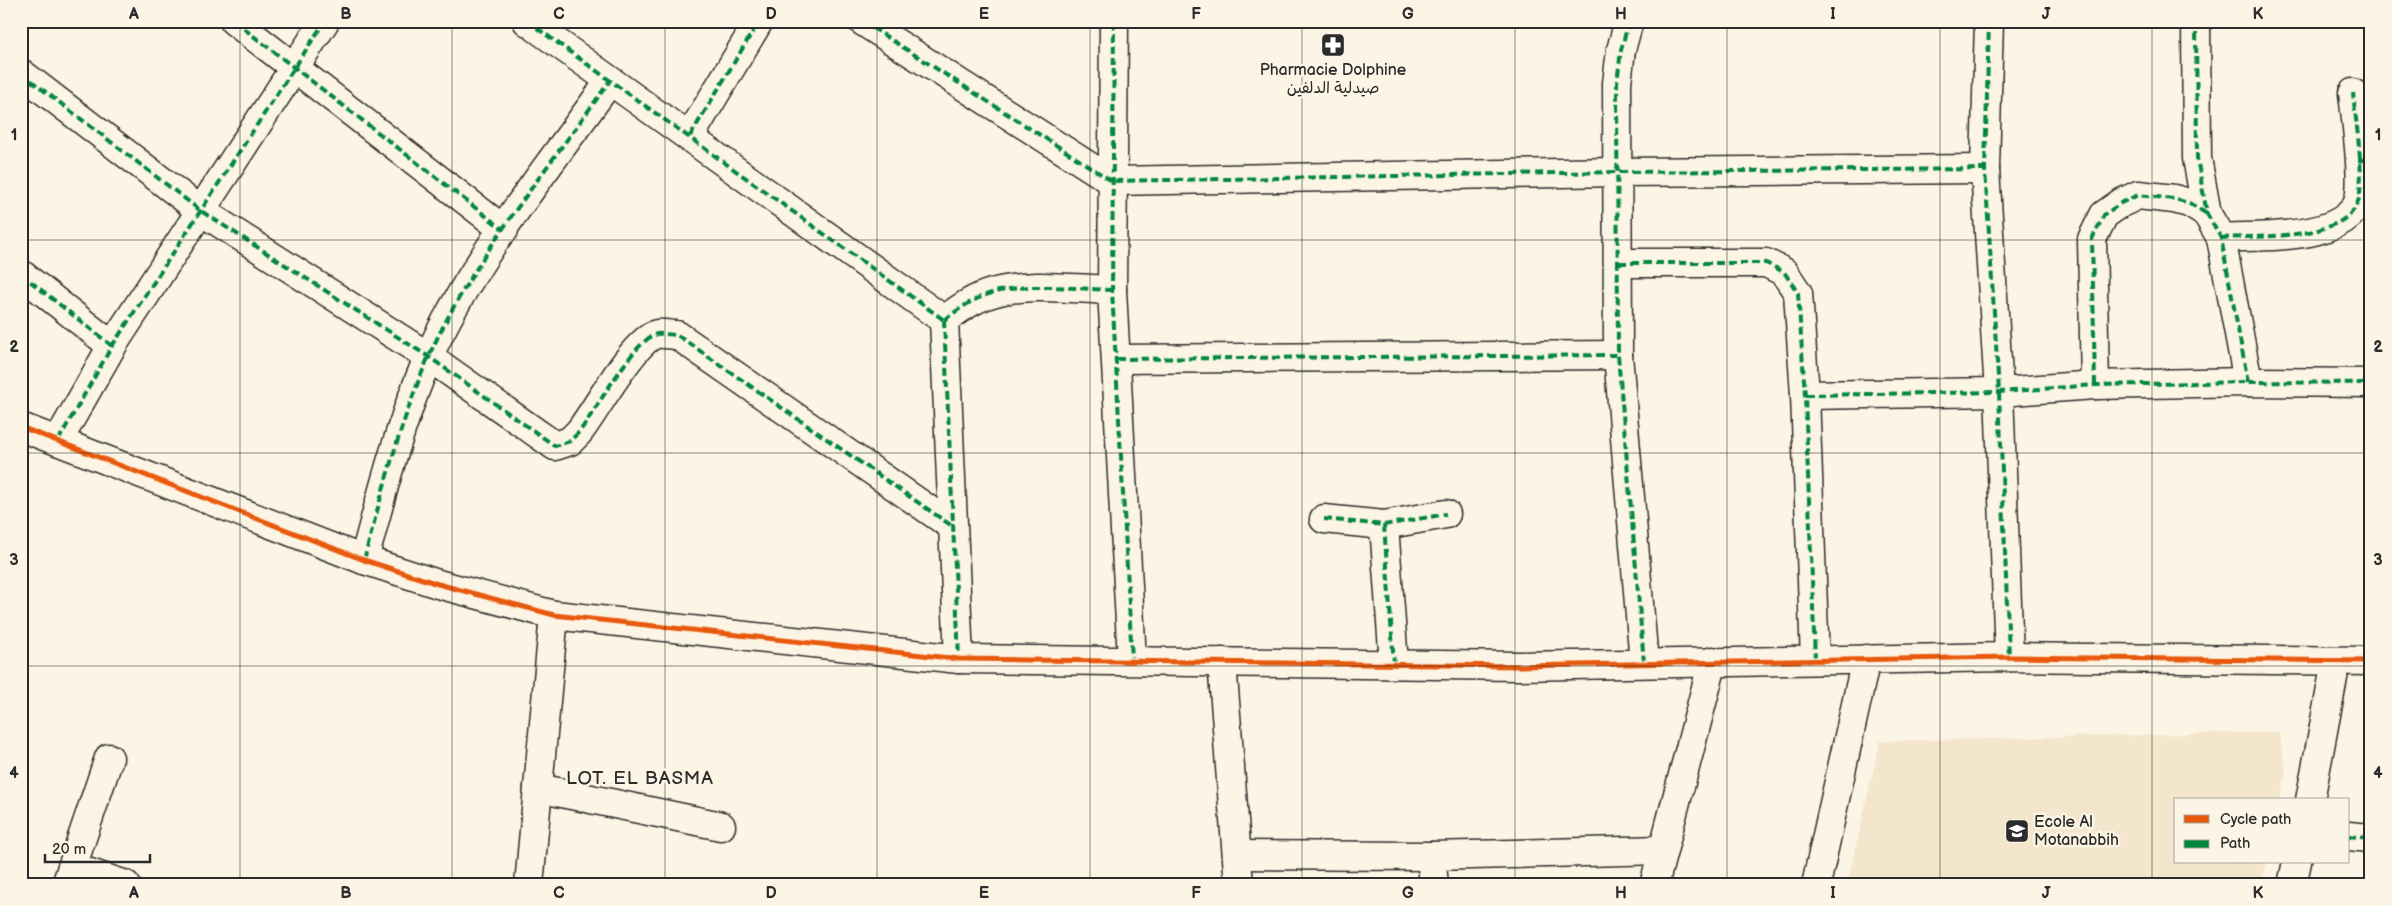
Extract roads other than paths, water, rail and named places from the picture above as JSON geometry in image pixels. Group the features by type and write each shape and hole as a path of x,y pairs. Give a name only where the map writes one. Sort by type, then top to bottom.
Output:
{"street":[{"path":"234,21 504,230"},
{"path":"58,441 112,346 297,68 325,21"},
{"path":"527,21 609,82 690,136 944,320"},
{"path":"690,136 759,21"},
{"path":"862,21 1112,181 1618,172 1985,169"},
{"path":"1114,21 1112,290 1132,660"},
{"path":"1629,21 1621,50 1617,83 1618,355 1644,663"},
{"path":"1989,21 1985,169 1999,392 2009,657"},
{"path":"2196,21 2197,158 2207,214 2221,238 2248,382"},
{"path":"21,73 201,211 428,358 555,446 570,441 587,422 634,352 646,340 657,334 677,335 952,526"},
{"path":"364,560 390,460 428,358 464,290 609,82"},
{"path":"2221,238 2294,234 2328,228 2346,219 2360,194 2364,160 2354,93"},
{"path":"2095,385 2092,238 2104,216 2121,203 2138,195 2174,199 2189,203 2207,214"},
{"path":"1619,263 1748,261 1766,263 1784,272 1798,292 1805,395 1815,660"},
{"path":"21,274 112,346"},
{"path":"944,320 965,305 982,297 1013,288 1112,290"},
{"path":"944,320 959,659"},
{"path":"1116,359 1618,355"},
{"path":"1805,395 1999,392 2095,385 2248,382 2371,383"},
{"path":"21,427 364,560 438,584 554,615 959,659 1519,666 2009,657 2371,662"},
{"path":"1324,519 1384,525 1446,514"},
{"path":"1384,525 1394,664"},
{"path":"529,885 554,615"},
{"path":"1816,885 1866,659"},
{"path":"1654,885 1713,661"},
{"path":"1222,662 1239,885"},
{"path":"2310,798 2336,662"},
{"path":"109,758 69,876 126,885"},
{"path":"538,788 721,826"},
{"path":"2350,836 2371,838"},
{"path":"1237,855 1431,856 1663,850"},
{"path":"1431,856 1434,885"},
{"path":"2292,885 2297,864"}],"place":[{"name":"Pharmacie Dolphine صيدلية الدلفين","path":"1333,45"},
{"name":"Ecole Al Motanabbih","path":"2017,831"}],"district":[{"name":"LOT. EL BASMA","path":"640,778"}]}
